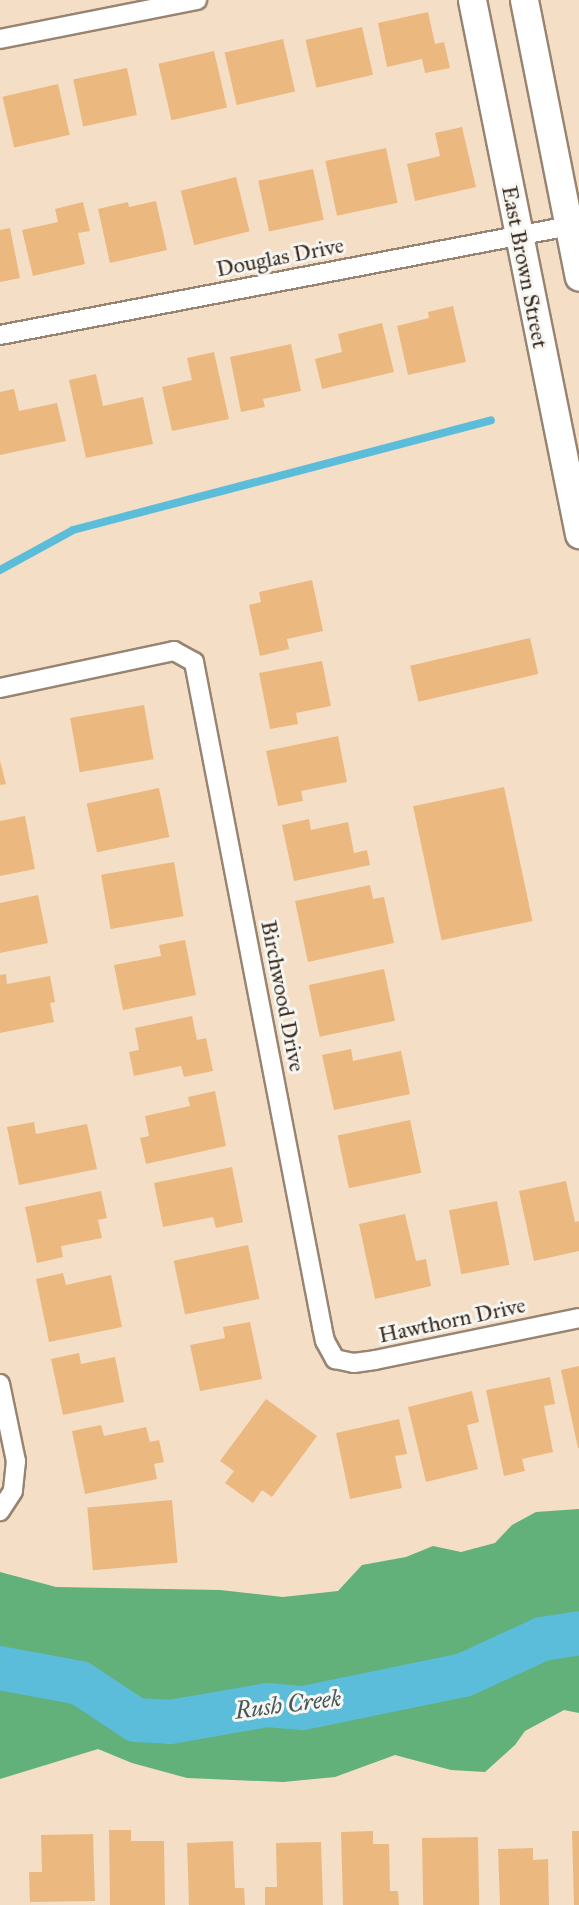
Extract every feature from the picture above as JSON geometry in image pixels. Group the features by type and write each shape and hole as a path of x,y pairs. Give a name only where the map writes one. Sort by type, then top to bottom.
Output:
{"main road":[{"name":"East Brown Street","path":"472,0 579,534"},
{"path":"524,0 579,277"}],"street":[{"path":"0,39 197,0"},
{"name":"Douglas Drive","path":"0,335 569,226"},
{"name":"Birchwood Drive","path":"0,688 174,651 194,662 316,1300 325,1341 335,1359"},
{"name":"Hawthorn Drive","path":"335,1359 354,1364 579,1318"},
{"path":"0,1384 16,1461 14,1491 0,1511"}],"green space":[{"path":"579,1509 579,1713 564,1710 525,1731 515,1745 485,1772 451,1770 395,1755 335,1777 283,1782 187,1778 132,1763 98,1749 0,1779 0,1572 56,1587 220,1590 283,1597 338,1591 362,1565 406,1557 433,1546 461,1552 495,1543 512,1525 536,1512"}],"building":[{"path":"428,12 435,44 444,42 450,68 425,73 422,59 387,67 378,23"},
{"path":"362,27 373,75 317,88 305,40"},
{"path":"283,39 295,92 237,105 225,52"},
{"path":"214,51 227,108 172,120 158,64"},
{"path":"127,68 137,115 83,126 73,79"},
{"path":"58,84 70,135 14,147 2,97"},
{"path":"462,127 476,187 415,201 407,164 440,156 435,133"},
{"path":"386,148 398,203 337,216 325,161"},
{"path":"313,169 324,220 269,232 258,181"},
{"path":"236,177 250,231 194,245 181,191"},
{"path":"156,201 167,250 110,263 98,209 128,202 129,207"},
{"path":"83,202 90,231 78,233 85,264 33,276 22,230 58,222 55,209"},
{"path":"10,228 20,278 0,282 0,230"},
{"path":"453,306 466,362 408,375 397,326 429,318 428,312"},
{"path":"382,323 394,372 322,389 315,359 342,352 338,334"},
{"path":"291,344 301,391 263,399 265,407 241,412 230,357"},
{"path":"214,352 229,419 172,431 162,387 192,380 187,358"},
{"path":"96,374 103,406 143,397 153,444 86,458 69,380"},
{"path":"14,389 19,411 57,403 66,441 0,455 0,392"},
{"path":"312,580 323,631 287,639 289,649 260,656 249,605 261,602 259,592"},
{"path":"530,638 538,674 418,702 410,666"},
{"path":"322,661 331,706 296,713 298,724 270,729 259,673"},
{"path":"144,705 154,759 80,772 70,718"},
{"path":"338,736 347,782 301,791 303,801 278,806 266,751"},
{"path":"0,761 6,784 0,785"},
{"path":"504,787 532,921 442,940 413,806"},
{"path":"159,788 169,837 97,852 87,803"},
{"path":"25,816 35,869 0,876 0,821"},
{"path":"309,819 311,830 348,822 354,853 367,850 370,865 294,881 282,825"},
{"path":"174,862 184,916 111,929 101,875"},
{"path":"370,885 373,899 384,897 394,943 308,962 295,901"},
{"path":"38,895 48,943 0,953 0,903"},
{"path":"185,940 196,995 123,1010 114,965 161,956 159,945"},
{"path":"384,969 395,1021 320,1037 309,985"},
{"path":"6,974 7,984 50,976 55,1002 50,1003 54,1022 0,1033 0,975"},
{"path":"192,1016 197,1040 206,1038 213,1071 184,1077 181,1066 134,1076 129,1052 139,1050 135,1028"},
{"path":"351,1049 353,1061 401,1051 410,1094 334,1110 322,1055"},
{"path":"215,1091 226,1146 146,1164 140,1138 149,1136 145,1116 190,1106 188,1097"},
{"path":"410,1120 421,1173 349,1188 338,1135"},
{"path":"34,1122 36,1134 87,1124 97,1169 19,1185 7,1127"},
{"path":"232,1167 243,1222 216,1228 213,1217 163,1227 154,1183"},
{"path":"566,1181 575,1222 579,1221 579,1251 534,1261 519,1191"},
{"path":"101,1191 107,1218 98,1220 102,1238 61,1246 63,1257 37,1263 25,1207"},
{"path":"497,1201 509,1265 461,1274 449,1210"},
{"path":"405,1214 416,1261 426,1259 431,1286 375,1299 359,1224"},
{"path":"248,1245 259,1299 185,1315 174,1261"},
{"path":"63,1273 66,1285 111,1275 122,1327 49,1342 36,1279"},
{"path":"250,1322 262,1379 200,1391 190,1345 225,1338 223,1327"},
{"path":"79,1353 81,1364 115,1357 124,1402 63,1415 51,1359"},
{"path":"579,1366 579,1448 578,1448 561,1370"},
{"path":"550,1377 555,1404 544,1406 553,1452 522,1459 525,1471 504,1476 486,1390"},
{"path":"472,1391 479,1422 467,1425 478,1469 426,1482 408,1407"},
{"path":"266,1399 317,1436 272,1497 262,1490 253,1503 225,1483 234,1471 220,1461"},
{"path":"399,1419 407,1454 395,1456 402,1488 350,1499 336,1433"},
{"path":"101,1425 104,1436 146,1427 150,1442 159,1440 164,1462 154,1464 157,1479 85,1494 72,1431"},
{"path":"172,1500 177,1563 93,1570 87,1507"},
{"path":"109,1830 131,1830 131,1841 164,1841 165,1905 110,1905"},
{"path":"373,1831 373,1844 389,1844 390,1891 398,1891 399,1905 343,1905 341,1832"},
{"path":"572,1831 579,1831 579,1905 574,1905"},
{"path":"93,1834 95,1901 30,1902 29,1872 42,1872 41,1835"},
{"path":"478,1837 479,1905 423,1905 422,1838"},
{"path":"233,1841 235,1888 244,1888 245,1905 189,1905 187,1843"},
{"path":"321,1842 323,1905 265,1905 265,1887 277,1887 276,1843"},
{"path":"533,1848 533,1860 548,1859 549,1905 500,1905 498,1849"}],"waterway":[{"path":"0,570 73,530 491,420"},
{"name":"Rush Creek","path":"0,1668 80,1683 136,1720 170,1722 267,1705 303,1708 464,1675 542,1639 579,1633"}]}
